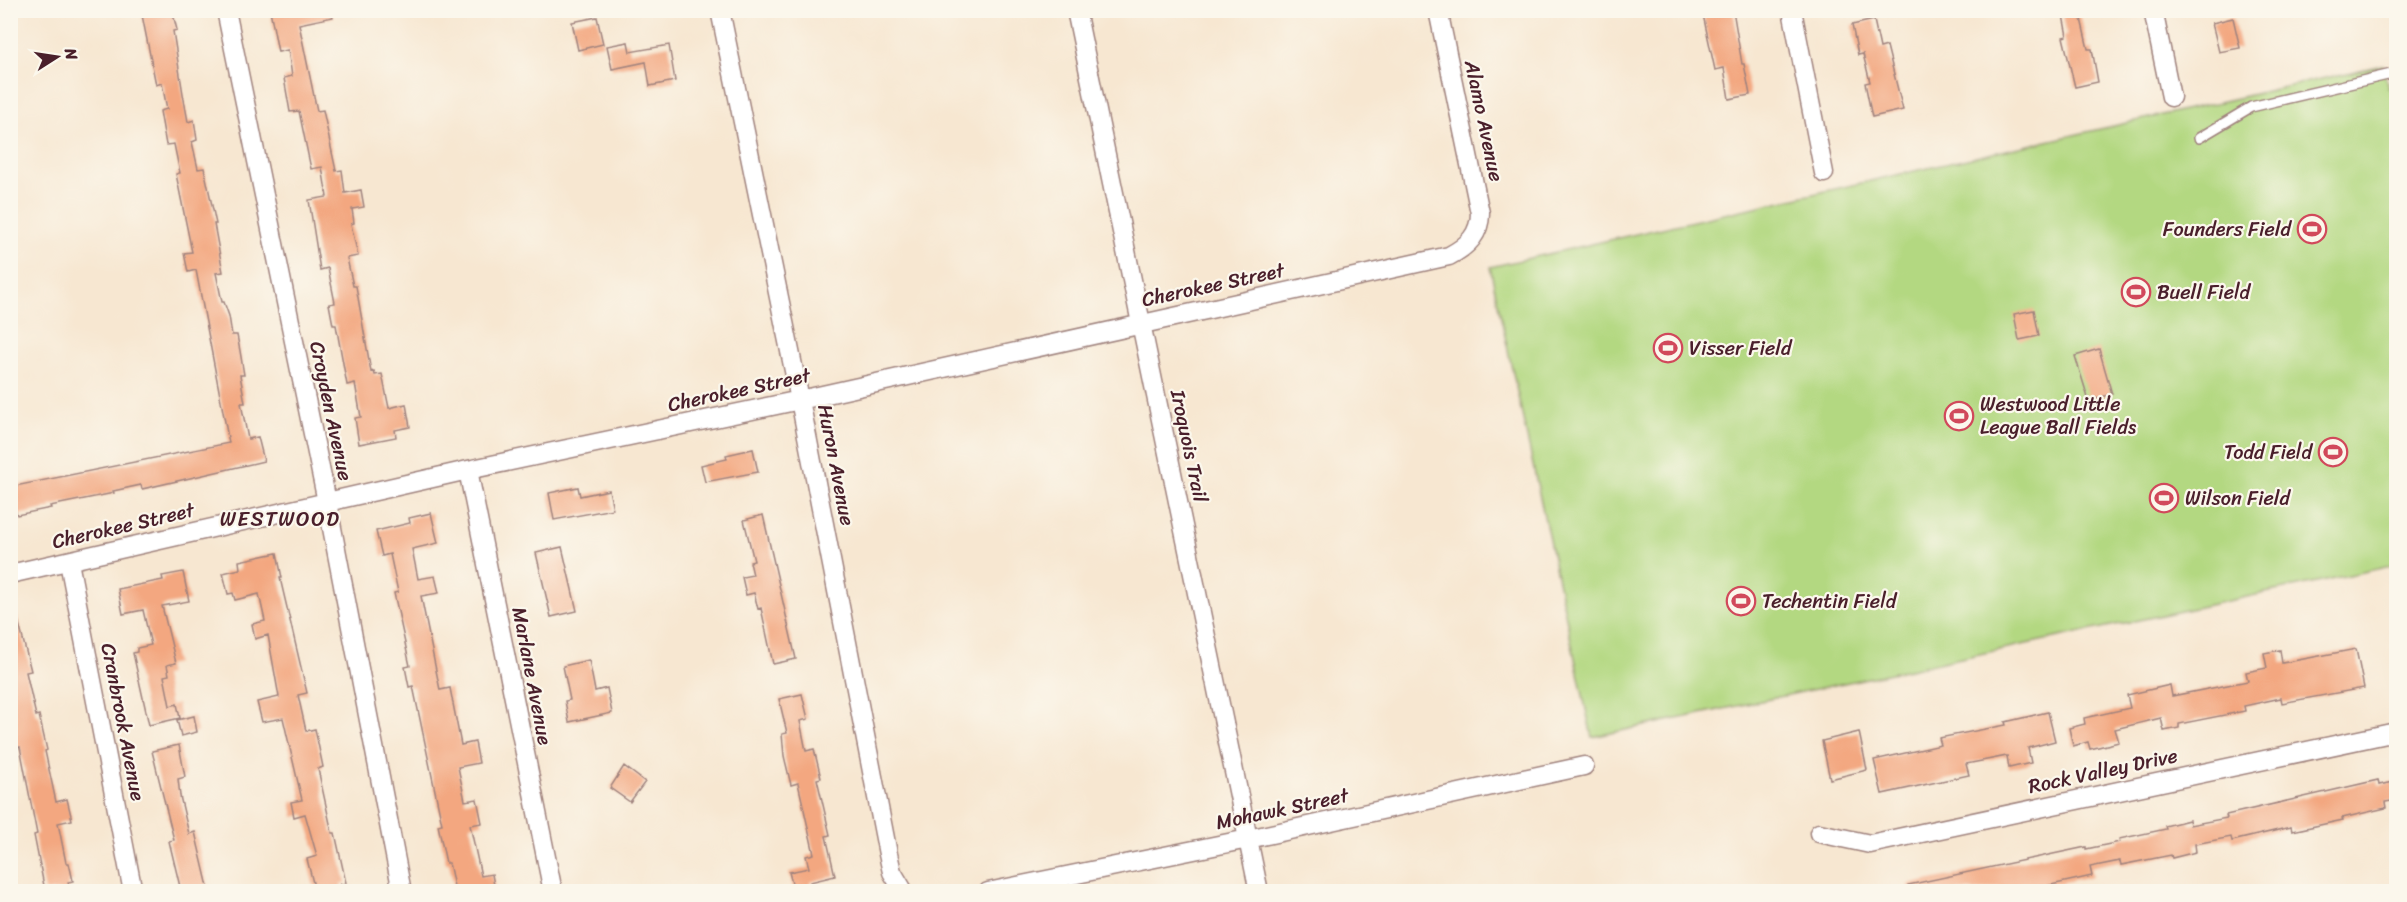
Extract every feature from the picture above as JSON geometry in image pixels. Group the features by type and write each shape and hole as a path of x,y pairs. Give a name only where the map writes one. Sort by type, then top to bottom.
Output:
{"street":[{"name":"Croyden Avenue","path":"226,10 327,502 402,891"},
{"name":"Huron Avenue","path":"720,10 800,400 888,854 892,872 904,891"},
{"name":"Iroquois Trail","path":"1076,10 1259,891"},
{"name":"Alamo Avenue","path":"1438,10 1480,213 1480,224 1471,240"},
{"path":"1792,10 1824,173"},
{"path":"2153,10 2171,97"},
{"name":"Cherokee Street","path":"10,574 468,470 800,400 1449,256 1471,240"},
{"name":"Marlane Avenue","path":"468,470 553,891"},
{"name":"Cranbrook Avenue","path":"69,562 133,891"},
{"name":"Rock Valley Drive","path":"1820,833 1870,843 2397,732"},
{"name":"Mohawk Street","path":"988,891 1248,840 1584,766"}],"lane":[{"path":"2199,138 2251,107 2397,73"}],"green space":[{"name":"Westwood Little League Ball Fields","path":"2383,65 2388,88 2396,86 2396,565 1592,737 1490,267"}],"building":[{"path":"141,10 172,10 177,30 173,31 188,122 194,120 197,140 192,142 198,169 204,168 216,224 214,224 223,272 216,273 222,302 229,316 232,335 237,335 240,351 244,375 240,375 245,403 241,403 248,439 258,437 264,461 142,489 141,485 113,491 114,493 50,506 51,508 17,515 16,512 10,514 10,487 229,443 196,270 188,272 184,253 192,252 176,174 180,173 174,144 166,145 160,111 167,109 162,83 156,85"},
{"path":"270,10 332,10 333,17 299,24 317,111 323,110 336,171 342,170 345,193 361,190 364,207 352,209 354,223 351,224 358,256 347,258 353,286 356,286 371,372 374,371 375,375 382,374 389,408 406,404 410,427 395,430 396,437 359,444 355,418 361,417 355,383 347,385 336,325 333,325 329,304 335,303 328,268 320,270 309,200 327,197 322,167 311,169 299,111 290,112 284,78 292,76 288,50 278,52"},
{"path":"1702,10 1733,10 1750,95 1729,99 1724,68 1715,70"},
{"path":"2062,10 2079,10 2088,49 2092,49 2098,82 2075,87 2063,37 2067,36"},
{"path":"597,17 603,44 578,50 572,22"},
{"path":"2233,18 2240,48 2219,52 2212,23"},
{"path":"1874,20 1880,48 1887,46 1903,110 1872,117 1865,83 1870,82 1863,54 1858,55 1852,25"},
{"path":"628,42 630,52 669,45 675,81 650,86 646,62 612,69 607,46"},
{"path":"2034,310 2039,336 2019,340 2014,314"},
{"path":"2099,349 2112,394 2089,401 2075,356"},
{"path":"753,449 758,472 705,482 701,465 727,459 726,455"},
{"path":"578,487 580,496 609,490 613,509 554,520 549,493"},
{"path":"431,513 438,543 412,549 418,579 435,576 439,593 421,596 440,690 450,688 461,745 475,742 479,763 458,767 465,801 477,799 482,823 470,825 481,876 492,874 495,891 455,891 438,825 442,824 413,686 409,687 405,667 410,666 394,593 398,592 390,554 382,556 376,531 410,523 409,518"},
{"path":"763,515 796,659 773,664 761,608 758,609 754,593 746,595 742,577 753,575 750,562 754,561 744,520"},
{"path":"562,547 577,611 551,617 536,553"},
{"path":"277,553 282,578 280,578 307,693 298,695 306,731 315,729 323,767 318,769 346,883 341,884 343,891 315,891 307,859 317,856 305,814 294,817 291,802 302,800 283,718 262,722 257,702 279,697 268,635 255,639 252,624 265,621 259,594 235,600 233,593 228,594 223,573 240,569 239,561"},
{"path":"183,572 189,601 162,606 176,663 167,665 169,675 164,676 170,706 177,704 180,718 149,725 133,653 137,652 137,648 151,645 143,610 123,614 118,589 163,580 162,576"},
{"path":"16,612 31,671 26,672 36,716 39,715 56,802 67,799 72,820 58,823 66,863 69,863 73,881 68,882 70,891 45,891 34,835 37,834 20,747 10,749 10,613"},
{"path":"2356,649 2364,688 2282,703 2281,698 2244,706 2245,711 2179,724 2179,728 2164,731 2161,718 2115,729 2119,742 2090,749 2088,742 2073,746 2069,728 2085,724 2084,718 2130,708 2127,695 2170,685 2172,696 2248,681 2246,672 2267,668 2264,653 2280,650 2282,663"},
{"path":"589,660 595,691 607,688 612,713 569,722 565,701 570,700 563,666"},
{"path":"802,694 808,719 800,721 806,751 814,749 821,778 817,779 830,835 826,836 835,876 810,882 812,891 794,891 789,872 809,868 806,856 814,854 798,783 791,785 784,756 782,734 787,733 779,699"},
{"path":"2048,712 2055,741 2028,748 2031,763 2009,768 2007,756 1966,764 1969,775 1882,794 1874,760 1941,745 1939,738 2006,725 2005,722"},
{"path":"194,716 197,732 181,736 177,720"},
{"path":"1859,732 1867,770 1830,779 1822,741"},
{"path":"179,745 185,777 178,779 180,796 189,834 195,832 209,891 181,891 169,841 174,840 152,751"},
{"path":"624,766 645,782 630,802 610,788"},
{"path":"2378,780 2379,785 2397,781 2397,800 2385,802 2386,808 2342,818 2343,820 2292,831 2291,827 2232,841 2231,837 2195,844 2196,852 2172,858 2171,855 2121,865 2120,861 2090,867 2092,876 2042,887 2014,891 2002,891 2001,887 1977,891 1909,891 1908,885 2086,847 2086,849 2120,842 2119,839 2166,829 2165,826 2189,820 2190,825 2227,818 2226,815"}],"place":[{"name":"Founders Field","path":"2312,229"},
{"name":"Buell Field","path":"2136,292"},
{"name":"Visser Field","path":"1668,348"},
{"name":"Westwood Little League Ball Fields","path":"1959,416"},
{"name":"Todd Field","path":"2333,452"},
{"name":"Wilson Field","path":"2164,498"},
{"name":"Techentin Field","path":"1741,601"}],"district":[{"name":"WESTWOOD","path":"280,519"}]}
